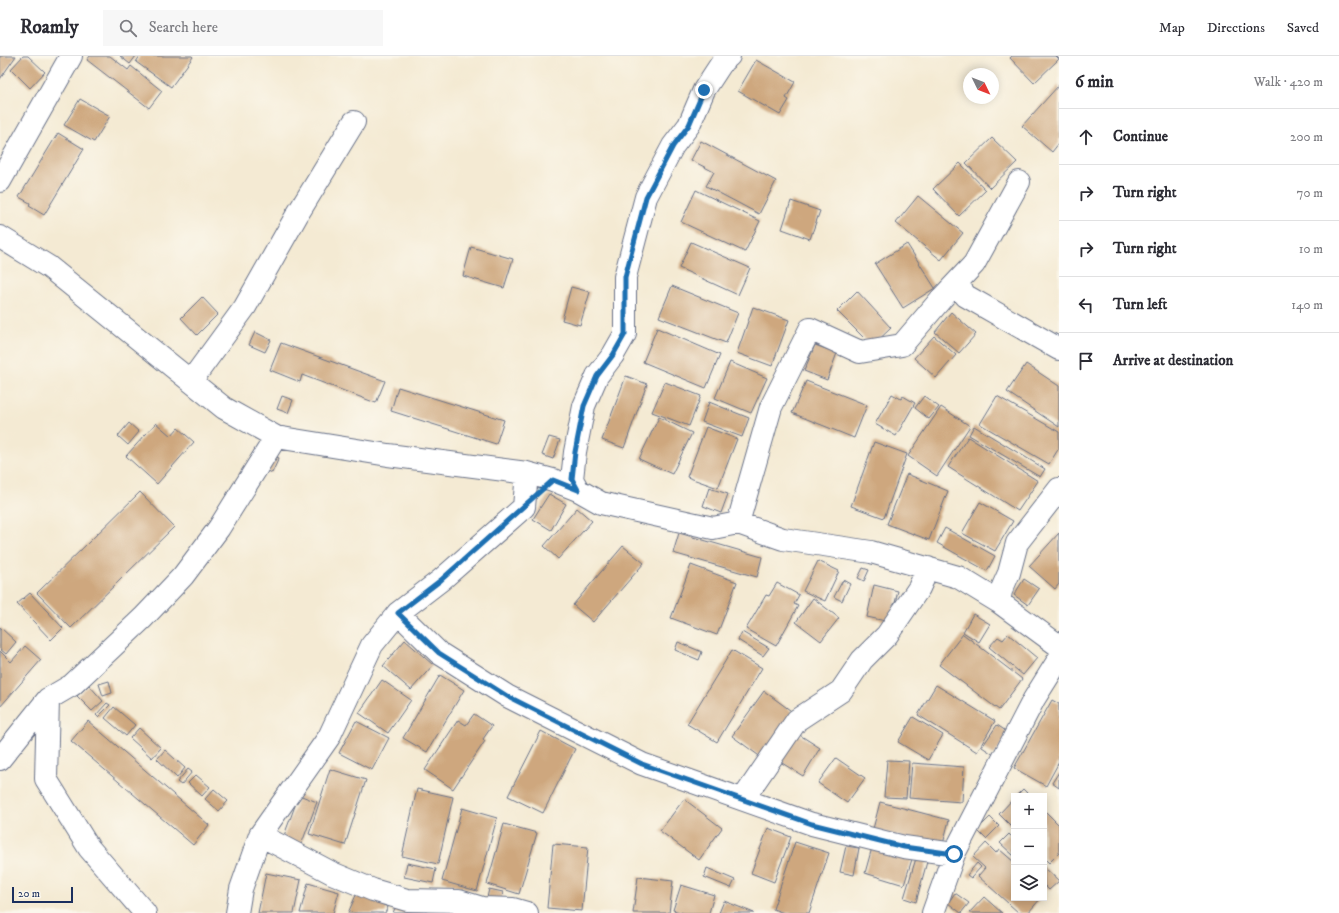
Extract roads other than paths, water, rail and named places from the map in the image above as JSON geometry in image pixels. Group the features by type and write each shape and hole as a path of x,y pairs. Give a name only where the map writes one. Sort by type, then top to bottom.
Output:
{"street":[{"path":"0,181 71,56"},
{"path":"578,490 572,479 575,452 584,406 597,376 613,355 625,334 625,277 646,197 673,146 689,125 704,90 725,58"},
{"path":"191,381 245,308 297,215 354,122"},
{"path":"738,523 771,407 810,329 860,352 902,345 974,264 1019,182"},
{"path":"0,237 49,267 224,408 276,437 388,455 527,473 553,480 578,490 601,503 713,528 738,523 783,539 871,552 958,577 999,602 1059,646"},
{"path":"956,284 966,296 1059,349"},
{"path":"0,759 48,699 72,684 143,618 183,576 219,528 276,437"},
{"path":"524,507 527,473"},
{"path":"237,913 241,889 260,835 329,737 372,645 398,613 441,580 553,480"},
{"path":"999,602 1001,591 1009,572 1017,544 1059,489"},
{"path":"743,799 797,720 841,691 862,660 887,635 919,588 928,568"},
{"path":"398,613 439,653 507,696 642,764 850,835 904,847 954,854"},
{"path":"933,913 954,854 1034,698 1059,659"},
{"path":"48,699 46,779 89,848 145,913"},
{"path":"260,835 332,873 373,890 407,900 459,901 482,908 513,909 527,913"}]}
